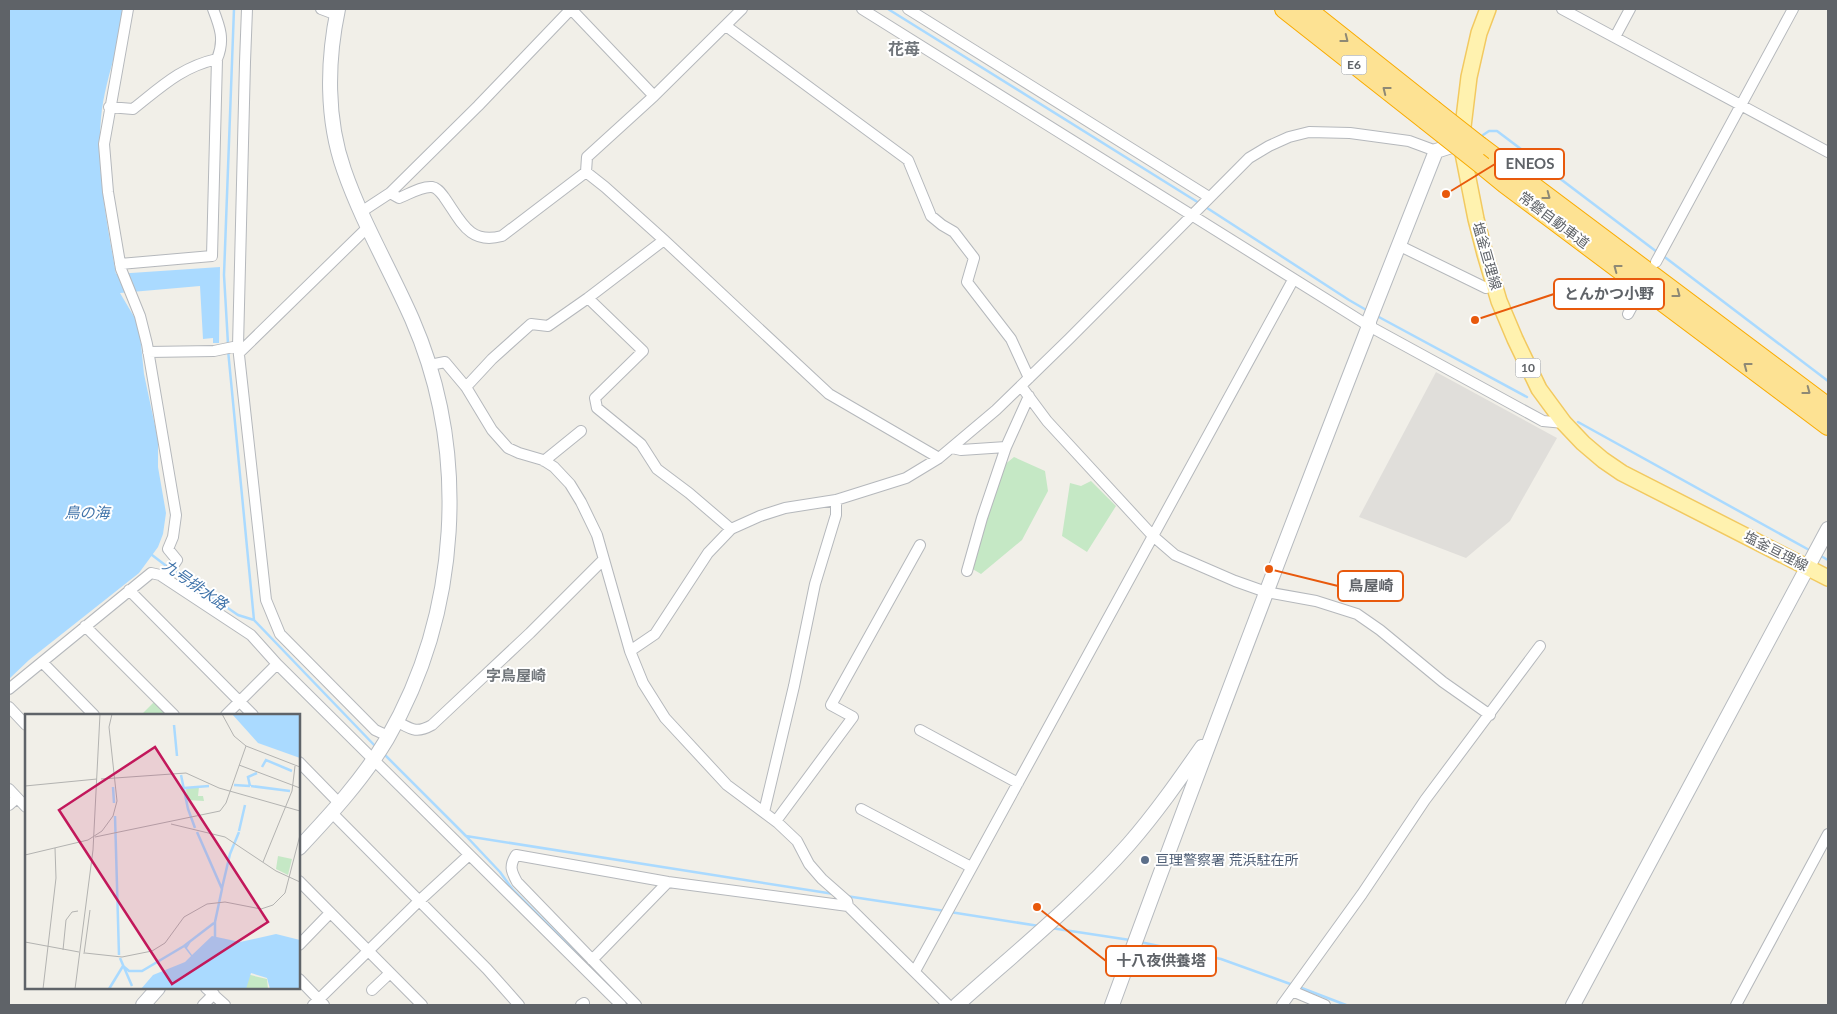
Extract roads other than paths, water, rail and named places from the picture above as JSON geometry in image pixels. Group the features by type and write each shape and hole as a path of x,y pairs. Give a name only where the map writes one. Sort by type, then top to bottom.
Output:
{"highway":[{"name":"常磐自動車道","path":"1284,9 1429,115 1480,146 1828,407"},
{"name":"常磐自動車道","path":"1307,9 1429,115 1483,166 1828,426"}],"main road":[{"name":"塩釜亘理線","path":"1488,9 1479,34 1469,77 1461,143 1476,219 1494,285 1515,339 1547,403 1564,423 1603,460 1622,473 1809,565 1828,578"}],"street":[{"path":"128,9 109,107 104,144 108,192 120,267 140,316 148,348 176,515 173,537 168,549 177,560 166,576"},
{"path":"120,267 212,256 217,59 221,48 222,36 213,9"},
{"path":"248,9 237,349 266,600 280,634 375,730 381,748"},
{"path":"300,845 336,809 381,748 409,694 428,647 440,602 449,530 448,468 442,418 430,365 413,320 361,212 344,169 333,127 330,73 332,44 338,12 321,9"},
{"path":"361,212 390,193 478,106 571,9 654,96"},
{"path":"390,193 399,198 422,188 433,187 440,191 466,228 477,237 490,240 502,236 586,172 587,157 654,96 742,9"},
{"path":"862,9 1293,280 1543,421 1564,423"},
{"path":"908,9 1209,197"},
{"path":"1562,9 1575,12 1615,37 1828,152"},
{"path":"1615,37 1630,9"},
{"path":"1656,262 1793,9"},
{"path":"726,26 908,160 931,216 942,226 954,232 974,258 967,282 1011,339 1029,378"},
{"path":"109,107 132,109 185,69 217,59"},
{"path":"630,652 655,634 708,553 731,530 752,519 785,508 836,500 906,478 952,448 1021,386 1249,158 1289,137 1309,132 1350,133 1409,141 1436,151 1461,143"},
{"path":"1112,1005 1211,734 1398,245 1436,151"},
{"path":"586,172 664,240 829,394 939,458"},
{"path":"148,348 214,351 237,349 368,226"},
{"path":"466,387 531,324 548,326 664,240"},
{"path":"1398,245 1486,288 1494,285"},
{"path":"915,971 1293,280"},
{"path":"588,298 643,351 595,398 597,408 642,444 657,469 689,492 731,530"},
{"path":"1628,314 1635,301"},
{"path":"430,365 446,362 466,387 492,430 508,448 544,461 563,475 581,502 597,535 630,652 643,683 665,718 727,785 776,821 797,842 809,864 832,889 948,1005"},
{"path":"1021,386 1046,419 1153,536 1175,555 1235,582 1266,592 1316,601 1357,614 1380,630 1443,682 1490,715"},
{"path":"967,570 982,518 1006,448 1029,396"},
{"path":"544,461 581,431"},
{"path":"952,448 960,450 1006,448"},
{"path":"764,812 794,686 815,584 836,515 836,500"},
{"path":"1572,1005 1828,529"},
{"path":"776,821 853,717 832,705 920,545"},
{"path":"396,721 412,730 422,731 432,725 530,633 603,560"},
{"path":"9,689 151,573 166,576 251,634 277,664 381,748 469,855 620,1005"},
{"path":"130,590 252,714"},
{"path":"85,626 173,714"},
{"path":"1282,1005 1362,894 1425,800 1540,646"},
{"path":"42,662 93,714"},
{"path":"227,714 277,664"},
{"path":"9,707 25,724"},
{"path":"920,730 1018,783"},
{"path":"957,1005 1082,891 1128,845 1159,808 1211,734"},
{"path":"300,763 336,809 420,901 487,969 518,1005"},
{"path":"9,789 13,801 25,807"},
{"path":"861,810 971,867"},
{"path":"1736,1005 1828,834"},
{"path":"300,980 319,1003 368,951 469,855"},
{"path":"636,1005 517,882 511,870 511,862 516,855 668,882 848,904"},
{"path":"300,882 421,1005"},
{"path":"592,960 668,882"},
{"path":"300,944 330,913"},
{"path":"372,990 390,973"},
{"path":"1295,988 1325,1005"},
{"path":"143,1005 157,989"},
{"path":"203,1005 210,991 224,1005"}],"water":[{"name":"鳥の海","path":"9,9 125,9 103,101 100,138 103,196 116,274 220,267 219,343 213,343 213,338 203,339 200,286 120,293 139,325 144,374 158,440 158,467 166,513 163,534 158,547 139,573 29,660 9,679"}],"waterway":[{"path":"228,344 224,275 234,9"},
{"path":"888,9 1199,203"},
{"path":"1483,135 1489,131 1497,131 1657,252"},
{"path":"1204,206 1368,311"},
{"path":"1662,255 1828,381"},
{"path":"1377,316 1527,397"},
{"path":"228,350 254,620"},
{"path":"1578,422 1811,551"},
{"name":"九号排水路","path":"152,555 169,568"},
{"path":"1819,555 1828,560"},
{"path":"174,571 238,615 254,620 377,748"},
{"path":"383,753 466,836 834,894"},
{"path":"467,837 500,872 513,890 613,990"},
{"path":"846,896 945,911"},
{"path":"950,912 1039,926"},
{"path":"1051,928 1130,940"},
{"path":"1140,942 1221,959 1293,985"},
{"path":"1299,987 1346,1005"}],"place":[{"name":"ENEOS","path":"1446,194"},
{"name":"とんかつ小野","path":"1475,320"},
{"name":"鳥屋崎","path":"1269,569"},
{"name":"亘理警察署 荒浜駐在所","path":"1145,860"},
{"name":"十八夜供養塔","path":"1037,907"}],"district":[{"name":"花苺","path":"904,49"},
{"name":"字鳥屋崎","path":"516,676"}]}
